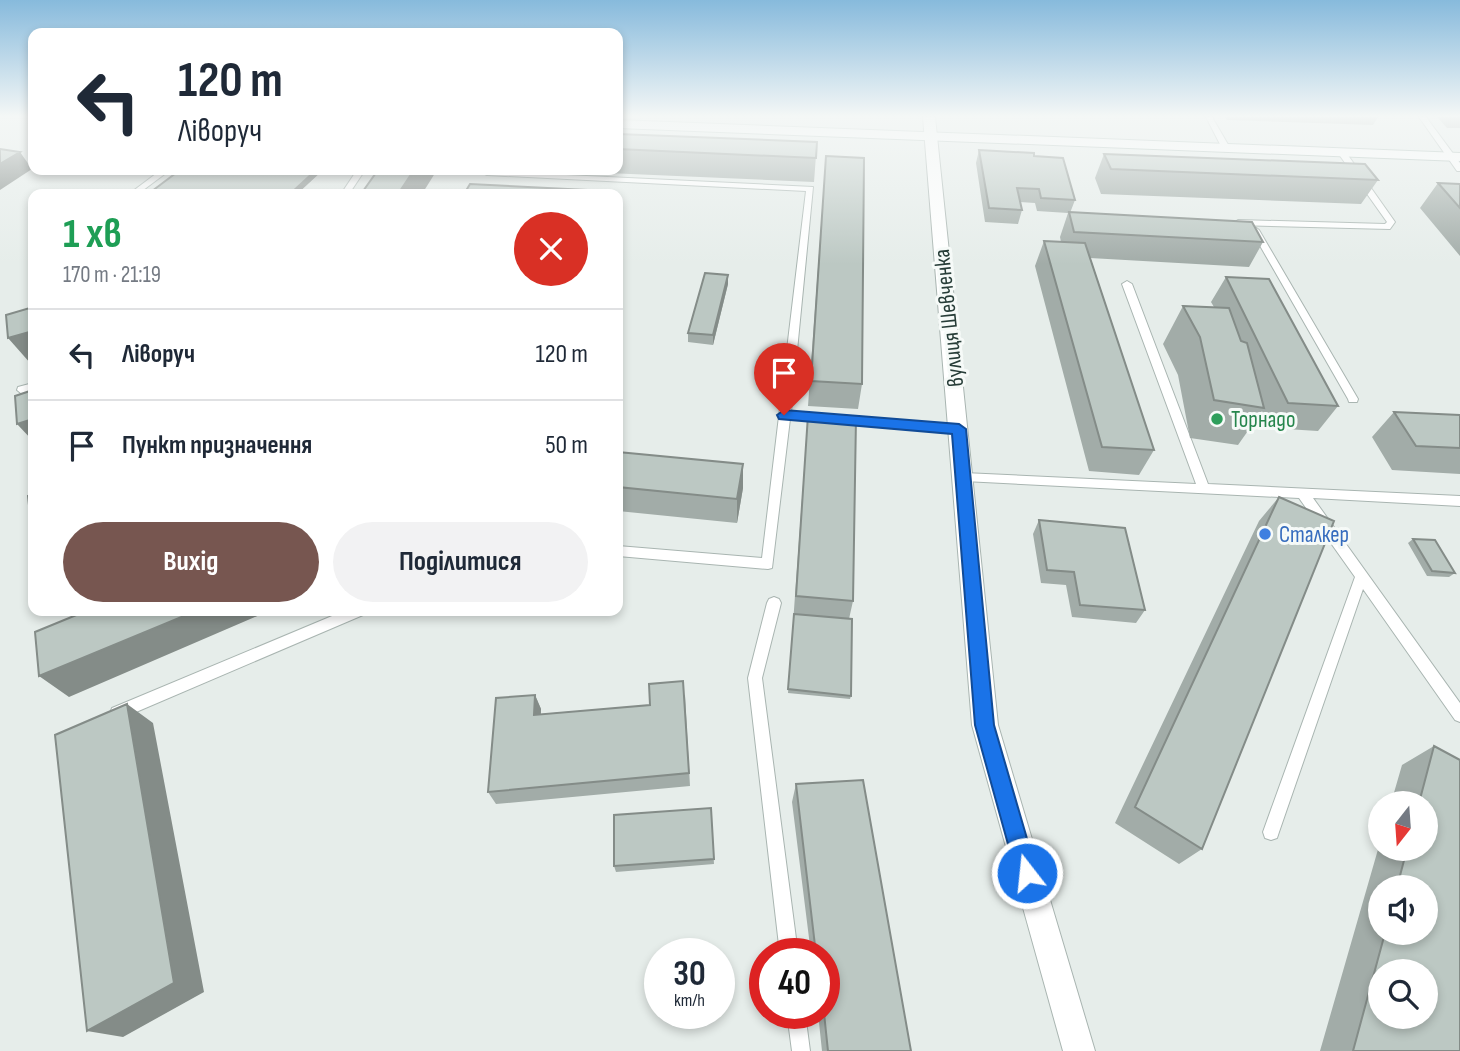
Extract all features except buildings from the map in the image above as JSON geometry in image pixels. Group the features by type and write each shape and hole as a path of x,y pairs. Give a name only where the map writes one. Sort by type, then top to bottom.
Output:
{"main road":[{"name":"вулиця Шевченка","path":"934,166 985,725 1079,1051"}],"lane":[{"path":"1225,222 1387,227 1391,222 1351,166"},
{"path":"140,189 159,175"},
{"path":"481,184 486,175"},
{"path":"560,175 810,189 768,564 623,551"},
{"path":"1252,223 1353,399"},
{"path":"1127,284 1204,490"},
{"path":"784,415 959,429"},
{"path":"964,477 1460,502"},
{"path":"1303,494 1460,715"},
{"path":"1271,832 1362,577"},
{"path":"774,603 755,678 787,938"},
{"path":"101,720 346,616"},
{"path":"798,1029 801,1051"}],"place":[{"name":"Торнадо","path":"1217,419"},
{"name":"Сталкер","path":"1265,534"}],"route":[{"path":"784,415 959,429 985,725 1027,873"}]}
